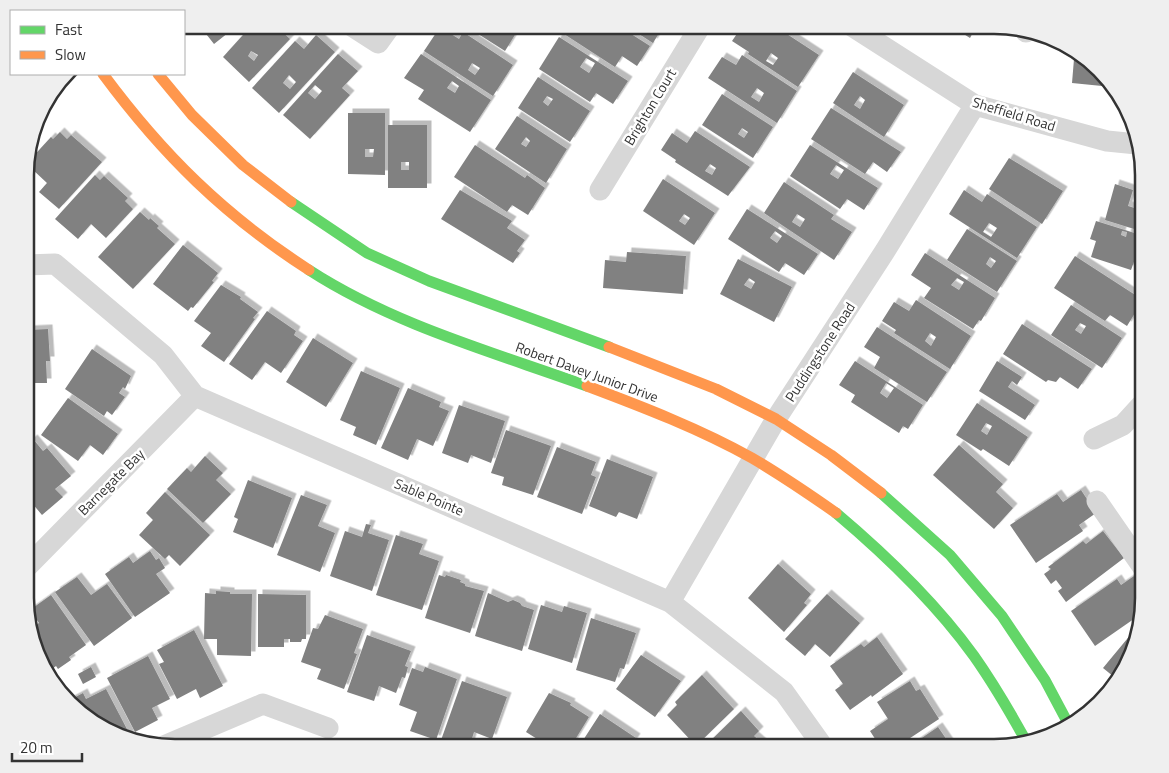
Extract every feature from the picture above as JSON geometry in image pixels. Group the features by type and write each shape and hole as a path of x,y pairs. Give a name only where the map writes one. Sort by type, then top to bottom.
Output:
{"main road":[{"name":"Robert Davey Junior Drive","path":"104,75 159,146 213,198 281,254 346,293 412,323 698,430 754,459 806,492 860,532 918,586 966,644 1007,704 1024,736"},
{"path":"159,75 192,115 243,165 300,208 367,253 429,281 716,389 776,419 831,455 878,490 950,555 1002,616 1045,680 1066,719"}],"street":[{"path":"364,34 378,43 384,34"},
{"name":"Brighton Court","path":"600,190 695,34"},
{"name":"Sheffield Road","path":"864,34 975,105 1107,141 1132,144"},
{"name":"Puddingstone Road","path":"670,602 776,419 880,259 975,105"},
{"name":"Sable Pointe","path":"34,265 55,264 163,355 195,396 670,602 784,692 818,739"},
{"name":"Barnegate Bay","path":"34,560 195,396"},
{"path":"1094,439 1123,425 1135,412"},
{"path":"1097,501 1135,556"},
{"path":"180,739 263,704 328,728"}],"building":[{"path":"206,34 227,34 214,44"},
{"path":"244,34 285,34 290,39 249,82 223,57","holes":["251,51 258,55 254,61 248,56"]},
{"path":"435,34 451,34 459,39 462,34 466,34 513,65 493,96 424,51","holes":["472,63 480,68 475,75 468,70"]},
{"path":"478,34 515,34 505,51"},
{"path":"564,34 631,34 650,46 637,66 622,56 615,67"},
{"path":"639,34 658,34 653,43"},
{"path":"737,34 787,34 819,55 798,87 748,54 749,52 732,41","holes":["771,53 778,58 773,65 766,61"]},
{"path":"964,34 972,34 970,38"},
{"path":"316,35 335,52 279,113 252,88 295,41 304,49","holes":["289,75 296,82 290,89 283,83"]},
{"path":"559,37 628,81 613,104 596,93 590,102 539,69","holes":["586,58 595,63 589,73 580,67"]},
{"path":"338,54 358,71 342,88 350,95 310,139 283,115","holes":["315,85 322,91 315,99 308,93"]},
{"path":"421,54 491,100 470,132 418,99 424,90 404,78","holes":["452,81 459,86 455,93 447,88"]},
{"path":"742,55 797,91 777,123 708,78 722,57 736,65","holes":["757,88 764,93 759,102 751,97"]},
{"path":"1074,59 1094,75 1104,86 1072,83"},
{"path":"853,72 904,105 884,137 833,103","holes":["860,96 865,100 860,109 854,105"]},
{"path":"538,77 590,111 570,142 518,108","holes":["547,96 553,99 548,106 543,102"]},
{"path":"722,94 773,127 753,158 702,125","holes":["742,128 748,132 744,138 738,134"]},
{"path":"831,108 901,152 887,172 873,162 865,174 811,139"},
{"path":"348,113 385,113 385,175 348,174","holes":["365,149 374,149 373,157 365,157"]},
{"path":"517,116 567,149 546,183 495,149","holes":["526,137 530,141 526,147 521,144"]},
{"path":"388,125 427,125 427,188 388,188","holes":["401,162 409,162 409,170 401,170"]},
{"path":"695,131 750,167 728,196 675,162 676,160 661,150 672,133 687,143","holes":["710,164 716,168 712,175 705,171"]},
{"path":"60,132 67,139 71,135 102,162 59,209 39,192 47,183 34,171 35,154 51,137 53,139"},
{"path":"475,145 525,178 527,175 545,188 528,215 512,205 507,212 454,177"},
{"path":"810,145 878,188 864,210 847,199 840,209 790,176","holes":["836,165 844,170 838,179 830,174"]},
{"path":"1009,158 1063,191 1042,224 989,189"},
{"path":"95,175 100,180 104,176 128,198 125,201 133,209 106,238 91,224 78,239 55,219"},
{"path":"663,179 715,213 694,245 643,211","holes":["684,214 690,218 685,225 679,221"]},
{"path":"784,182 834,215 831,219 852,232 834,260 764,213","holes":["797,214 805,219 800,227 792,222"]},
{"path":"1115,184 1133,190 1128,206 1135,208 1135,229 1105,220"},
{"path":"460,190 512,221 507,228 525,240 517,251 520,253 513,263 441,219"},
{"path":"964,190 982,202 987,194 1037,227 1017,258 949,214","holes":["989,223 997,228 991,237 983,232"]},
{"path":"747,209 818,254 804,275 785,263 779,272 728,239","holes":["775,231 782,236 777,243 770,238"]},
{"path":"140,212 159,226 157,228 175,244 133,289 98,257"},
{"path":"1096,221 1135,233 1135,259 1131,270 1091,257 1096,241 1090,239","holes":["1122,231 1127,232 1126,237 1121,235"]},
{"path":"967,229 1017,261 997,292 947,260","holes":["990,257 996,261 991,268 986,264"]},
{"path":"183,245 218,273 212,281 214,282 193,308 191,307 188,311 153,284"},
{"path":"627,252 686,256 683,294 603,288 605,260 626,262"},
{"path":"925,253 995,298 981,321 979,320 973,329 924,298 931,288 911,275","holes":["957,278 964,282 959,290 951,285"]},
{"path":"1075,256 1135,295 1135,313 1127,326 1110,315 1105,321 1054,288"},
{"path":"738,259 792,287 774,322 720,294","holes":["749,278 755,282 751,289 744,285"]},
{"path":"221,285 241,297 240,299 258,312 224,362 201,346 211,333 194,321"},
{"path":"916,300 971,336 950,369 894,333 896,330 882,321 894,302 909,311","holes":["930,333 936,337 931,346 925,341"]},
{"path":"1071,305 1122,338 1102,368 1051,335","holes":["1080,323 1086,326 1081,334 1075,330"]},
{"path":"267,311 296,331 294,335 303,341 281,373 265,362 252,380 229,364"},
{"path":"1022,324 1092,369 1078,389 1060,377 1056,382 1048,380 1046,382 1003,354"},
{"path":"877,327 947,372 927,402 874,368 880,357 864,347"},
{"path":"48,329 50,361 46,361 47,383 34,383 34,330"},
{"path":"313,338 353,363 326,407 286,382"},
{"path":"92,349 131,376 125,389 123,387 119,393 125,397 112,415 107,411 104,416 65,389"},
{"path":"855,361 923,405 908,429 903,426 899,433 851,402 855,395 839,385","holes":["886,383 894,388 887,398 880,393"]},
{"path":"997,361 1022,377 1017,385 1012,381 1008,387 1035,405 1025,420 979,391"},
{"path":"361,371 400,388 376,445 353,435 356,427 340,420"},
{"path":"408,388 441,402 439,407 449,411 433,446 417,439 408,460 381,448"},
{"path":"68,398 118,434 103,455 90,445 78,461 41,435"},
{"path":"977,403 1028,437 1009,466 983,449 981,451 956,435","holes":["986,423 992,426 987,435 981,431"]},
{"path":"459,405 505,421 491,463 471,455 468,463 442,453"},
{"path":"506,430 551,446 533,495 502,485 504,477 491,473"},
{"path":"34,440 43,451 47,448 71,476 55,489 63,497 42,515 34,506"},
{"path":"959,445 1003,484 996,492 1013,508 994,529 933,475"},
{"path":"557,447 596,462 591,475 596,477 582,514 537,497"},
{"path":"205,456 223,473 216,480 231,494 203,523 167,489 187,468 191,472"},
{"path":"607,459 653,477 637,519 619,512 616,517 589,506"},
{"path":"248,480 292,498 273,548 233,532 238,519 234,517"},
{"path":"1081,490 1096,513 1079,525 1083,531 1036,563 1010,525 1057,494 1063,502"},
{"path":"165,492 210,535 180,566 169,555 165,559 139,535 153,520 146,513"},
{"path":"301,495 327,505 318,526 335,533 320,572 277,555"},
{"path":"366,524 371,525 368,533 389,540 372,591 330,576 345,531 362,537"},
{"path":"1103,531 1124,558 1066,602 1058,591 1062,588 1056,580 1051,584 1044,574 1051,569 1048,567 1083,541 1086,544"},
{"path":"396,535 423,544 419,554 439,561 422,610 376,595"},
{"path":"150,551 156,560 159,558 165,568 156,574 170,593 135,617 105,574 129,557 133,563"},
{"path":"778,564 811,594 804,603 807,605 784,632 748,598"},
{"path":"439,575 445,577 446,575 461,580 460,582 465,584 465,586 484,591 470,633 425,618"},
{"path":"1135,575 1134,619 1095,646 1071,611 1117,579 1121,585"},
{"path":"77,577 91,595 107,584 132,618 94,646 55,592"},
{"path":"216,591 230,592 230,594 252,594 251,656 217,655 217,639 204,639 205,593 216,594"},
{"path":"488,593 508,602 513,600 522,606 534,610 522,651 475,636"},
{"path":"258,594 306,595 306,639 302,639 301,642 290,642 290,639 284,639 284,647 258,647"},
{"path":"827,594 860,623 830,657 815,644 805,656 785,639"},
{"path":"51,595 86,645 69,657 71,660 58,669 56,666 53,668 44,652 37,625 39,623 35,617 34,607"},
{"path":"541,605 562,612 564,606 587,613 572,663 528,649"},
{"path":"325,615 363,629 354,653 357,654 344,689 317,679 321,669 301,662 313,628 318,629"},
{"path":"591,618 636,633 624,669 620,668 615,682 576,670"},
{"path":"194,630 223,686 200,698 196,689 177,699 159,664 164,662 157,650"},
{"path":"367,635 411,651 405,666 408,667 405,678 402,677 396,693 379,686 374,701 347,692"},
{"path":"1131,635 1121,661 1112,675 1103,668"},
{"path":"877,637 903,674 872,697 871,695 850,710 835,690 843,684 830,666 861,644 864,647"},
{"path":"641,655 681,681 655,717 616,689"},
{"path":"148,656 170,699 152,708 158,720 135,732 107,678"},
{"path":"91,667 96,677 83,684 78,674"},
{"path":"425,667 457,679 436,739 410,731 417,712 399,705 412,668 423,672"},
{"path":"702,675 734,709 703,739 689,739 667,715 677,705 675,702"},
{"path":"462,681 507,697 492,739 474,732 472,739 441,739"},
{"path":"910,681 916,691 920,689 939,719 909,739 875,739 870,731 888,719 877,702"},
{"path":"106,689 128,732 112,725 96,715 75,698 83,693 86,699"},
{"path":"549,693 571,703 570,705 589,717 576,739 537,739 526,732"},
{"path":"741,711 759,731 754,736 758,739 712,739"},
{"path":"600,714 636,738 635,739 584,739"},
{"path":"938,727 946,739 920,739"}],"traffic: fast":[{"path":"291,202 367,253 429,281 609,347"},
{"path":"309,270 375,307 410,322 480,349 587,386"},
{"path":"881,493 950,555 1002,616 1045,680 1066,719"},
{"path":"836,513 910,580 959,636 981,666 1023,737"}],"traffic: slow":[{"path":"104,75 149,131 197,182 249,228 309,270"},
{"path":"159,75 192,115 243,165 291,202"},
{"path":"609,347 716,389 776,419 831,455 881,493"},
{"path":"587,386 671,419 732,447 774,471 836,513"}]}
